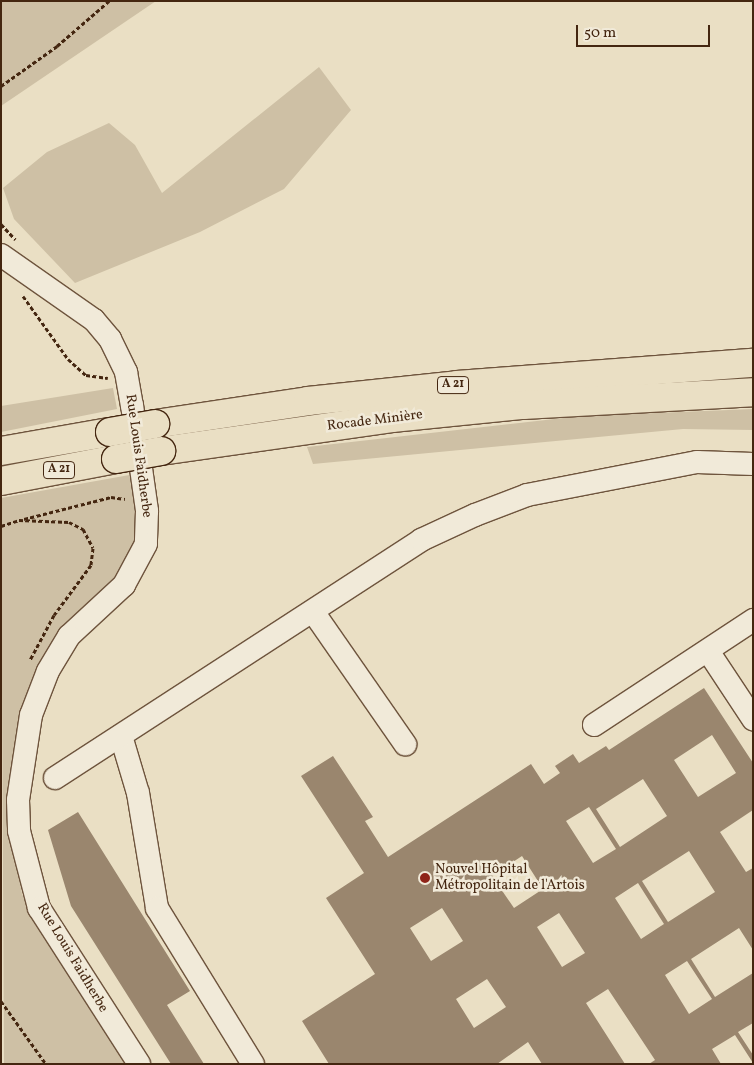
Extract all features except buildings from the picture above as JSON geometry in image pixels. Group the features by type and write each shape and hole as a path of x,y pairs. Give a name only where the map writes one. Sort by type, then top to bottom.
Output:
{"highway":[{"name":"Rocade Minière","path":"1,451 154,424 308,401 456,385 753,363"},
{"name":"Rocade Minière","path":"1,480 161,451 392,418 522,405 753,392"}],"street":[{"name":"Rue Louis Faidherbe","path":"1,255 94,320 110,339 127,377 147,511 146,544 124,585 69,636 48,671 31,715 18,800 21,840 39,908 139,1064"},
{"path":"55,778 314,613 421,540 526,495 697,462 753,464"},
{"path":"314,613 405,744"},
{"path":"594,726 753,620"},
{"path":"708,651 753,719"},
{"path":"121,736 138,793 157,908 253,1064"}],"path":[{"path":"1,86 58,46 109,1"},
{"path":"17,287 83,373 127,377"},
{"path":"1,526 111,497 132,499"},
{"path":"19,520 76,525 88,535 93,548 91,565 54,615 28,663"},
{"path":"1,1001 46,1064"}],"shaded area":[{"path":"1,1 156,1 1,106"},
{"path":"319,67 351,110 284,189 200,232 75,283 14,219 3,188 47,152 109,123 135,145 162,193"},
{"path":"113,388 117,409 1,432 1,406"},
{"path":"753,409 753,430 683,429 313,464 307,447 581,416"},
{"path":"135,474 141,522 135,548 125,572 21,711 7,804 22,894 41,934 128,1064 4,1064 1,498"}],"place":[{"name":"Nouvel Hôpital Métropolitain de l'Artois","path":"425,878"}]}
